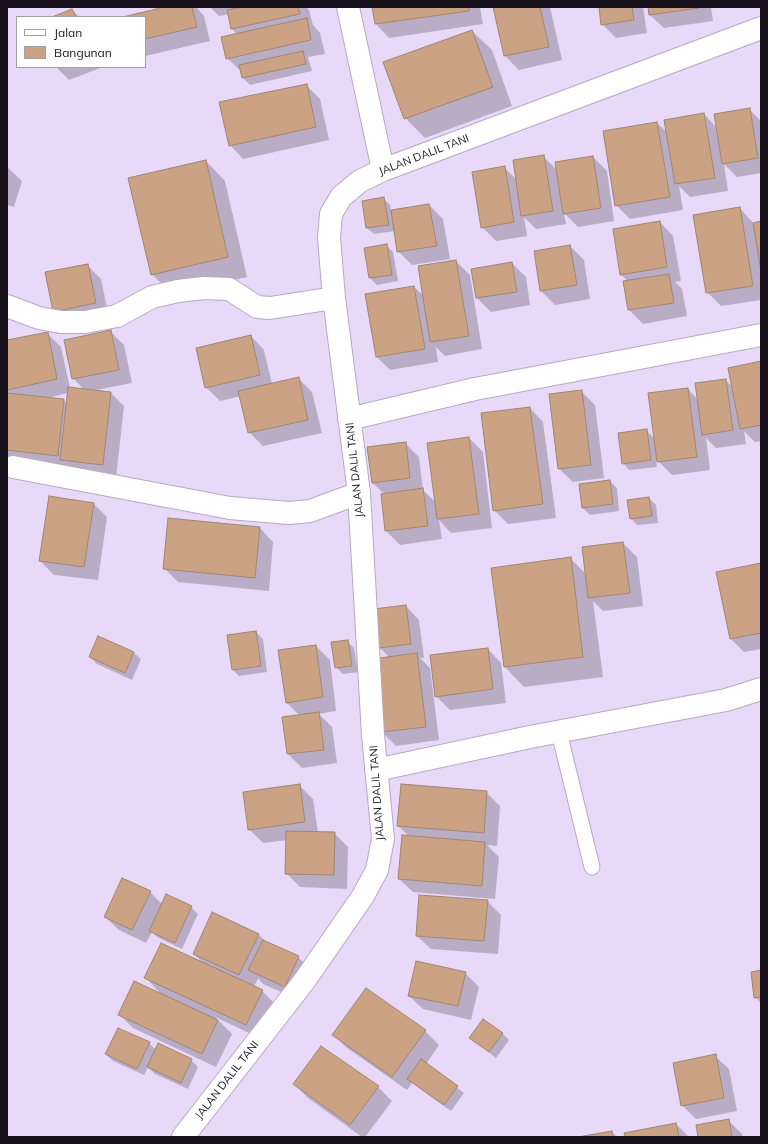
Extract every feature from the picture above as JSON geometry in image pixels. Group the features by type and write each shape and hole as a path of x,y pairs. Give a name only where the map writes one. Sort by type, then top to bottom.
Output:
{"street":[{"path":"348,7 383,170"},
{"name":"JALAN DALIL TANI","path":"183,1137 305,980 363,896 377,870 383,839 376,770 359,492 334,298 329,238 331,214 341,197 360,181 383,170 761,28"},
{"path":"7,306 39,318 61,322 85,322 117,316 152,297 178,291 204,288 229,289 257,307 270,308 334,298"},
{"path":"349,419 475,389 761,335"},
{"path":"13,467 230,508 289,513 310,511 359,492"},
{"path":"376,770 559,732 726,700 761,689"}],"lane":[{"path":"559,732 592,867"}],"building":[{"path":"164,7 192,7 197,27 146,39 146,16 127,16"},
{"path":"243,7 298,7 300,14 231,29 227,10"},
{"path":"372,7 469,7 469,11 375,24"},
{"path":"493,7 540,7 549,47 504,56"},
{"path":"599,7 632,7 634,20 601,25"},
{"path":"648,7 699,7 699,8 649,15"},
{"path":"72,9 76,16 54,16"},
{"path":"307,18 311,40 226,59 221,37"},
{"path":"472,30 493,87 404,119 383,62"},
{"path":"303,51 306,64 242,78 239,65"},
{"path":"307,84 316,127 229,146 219,102"},
{"path":"750,108 758,158 722,164 714,114"},
{"path":"704,113 715,178 675,184 664,120"},
{"path":"657,122 670,197 615,206 603,131"},
{"path":"544,155 553,211 521,216 513,160"},
{"path":"593,156 601,208 563,214 555,162"},
{"path":"206,160 228,257 151,275 128,178"},
{"path":"505,166 514,222 481,228 472,172"},
{"path":"384,197 389,225 366,228 362,201"},
{"path":"429,204 437,246 397,252 391,210"},
{"path":"740,207 753,286 706,293 693,215"},
{"path":"660,221 667,267 620,275 613,229"},
{"path":"761,221 761,271 753,223"},
{"path":"387,244 392,275 369,278 364,248"},
{"path":"570,245 577,285 540,291 534,251"},
{"path":"456,260 469,336 430,342 418,266"},
{"path":"512,262 517,292 476,298 471,269"},
{"path":"88,264 96,303 53,312 45,272"},
{"path":"669,274 674,303 628,310 623,281"},
{"path":"414,286 425,349 376,357 365,294"},
{"path":"111,330 119,370 72,379 64,340"},
{"path":"48,332 57,379 7,390 7,340"},
{"path":"251,335 260,375 205,388 196,348"},
{"path":"761,361 761,425 740,429 728,368"},
{"path":"299,377 308,420 248,433 238,391"},
{"path":"726,379 733,430 702,435 695,383"},
{"path":"68,387 111,392 103,465 60,460"},
{"path":"688,388 697,457 657,462 648,393"},
{"path":"582,390 591,465 558,469 549,394"},
{"path":"7,393 64,399 58,456 7,450"},
{"path":"530,407 543,504 493,511 481,413"},
{"path":"647,429 651,460 622,464 618,433"},
{"path":"469,437 479,514 437,519 427,443"},
{"path":"406,442 410,478 372,483 367,447"},
{"path":"610,480 613,504 582,508 579,484"},
{"path":"423,488 428,526 385,531 381,494"},
{"path":"49,496 94,503 84,567 39,561"},
{"path":"649,497 652,516 630,519 627,500"},
{"path":"168,518 260,527 255,578 163,569"},
{"path":"623,542 630,593 588,598 582,547"},
{"path":"571,557 583,657 504,667 491,568"},
{"path":"761,563 761,633 730,639 716,572"},
{"path":"406,605 411,644 379,648 374,609"},
{"path":"256,631 261,666 232,670 227,635"},
{"path":"98,636 134,652 125,673 89,657"},
{"path":"348,640 352,666 335,668 331,642"},
{"path":"316,645 323,697 286,703 278,650"},
{"path":"488,648 493,689 435,697 430,655"},
{"path":"417,653 426,727 381,732 372,659"},
{"path":"319,712 324,750 287,754 282,717"},
{"path":"300,784 305,822 248,830 243,792"},
{"path":"401,784 487,791 484,833 397,826"},
{"path":"286,831 335,832 334,875 285,874"},
{"path":"402,835 485,842 482,886 398,879"},
{"path":"122,878 151,891 132,930 104,917"},
{"path":"166,894 192,906 175,943 149,931"},
{"path":"419,895 488,900 484,941 416,936"},
{"path":"212,912 259,934 239,975 193,954"},
{"path":"263,940 299,956 285,987 248,970"},
{"path":"161,943 263,990 246,1025 144,978"},
{"path":"416,961 466,972 458,1006 408,996"},
{"path":"761,970 761,997 754,998 751,972"},
{"path":"134,981 218,1020 202,1054 118,1015"},
{"path":"366,988 426,1030 392,1077 332,1035"},
{"path":"483,1019 503,1033 489,1052 469,1038"},
{"path":"118,1028 150,1042 137,1069 105,1054"},
{"path":"158,1043 192,1059 181,1083 147,1067"},
{"path":"321,1046 379,1086 350,1125 293,1084"},
{"path":"716,1054 724,1098 681,1106 673,1063"},
{"path":"421,1059 458,1086 444,1105 407,1079"},
{"path":"729,1119 732,1137 698,1137 696,1125"},
{"path":"676,1123 679,1137 625,1137 624,1133"},
{"path":"612,1131 613,1137 578,1137"}]}
